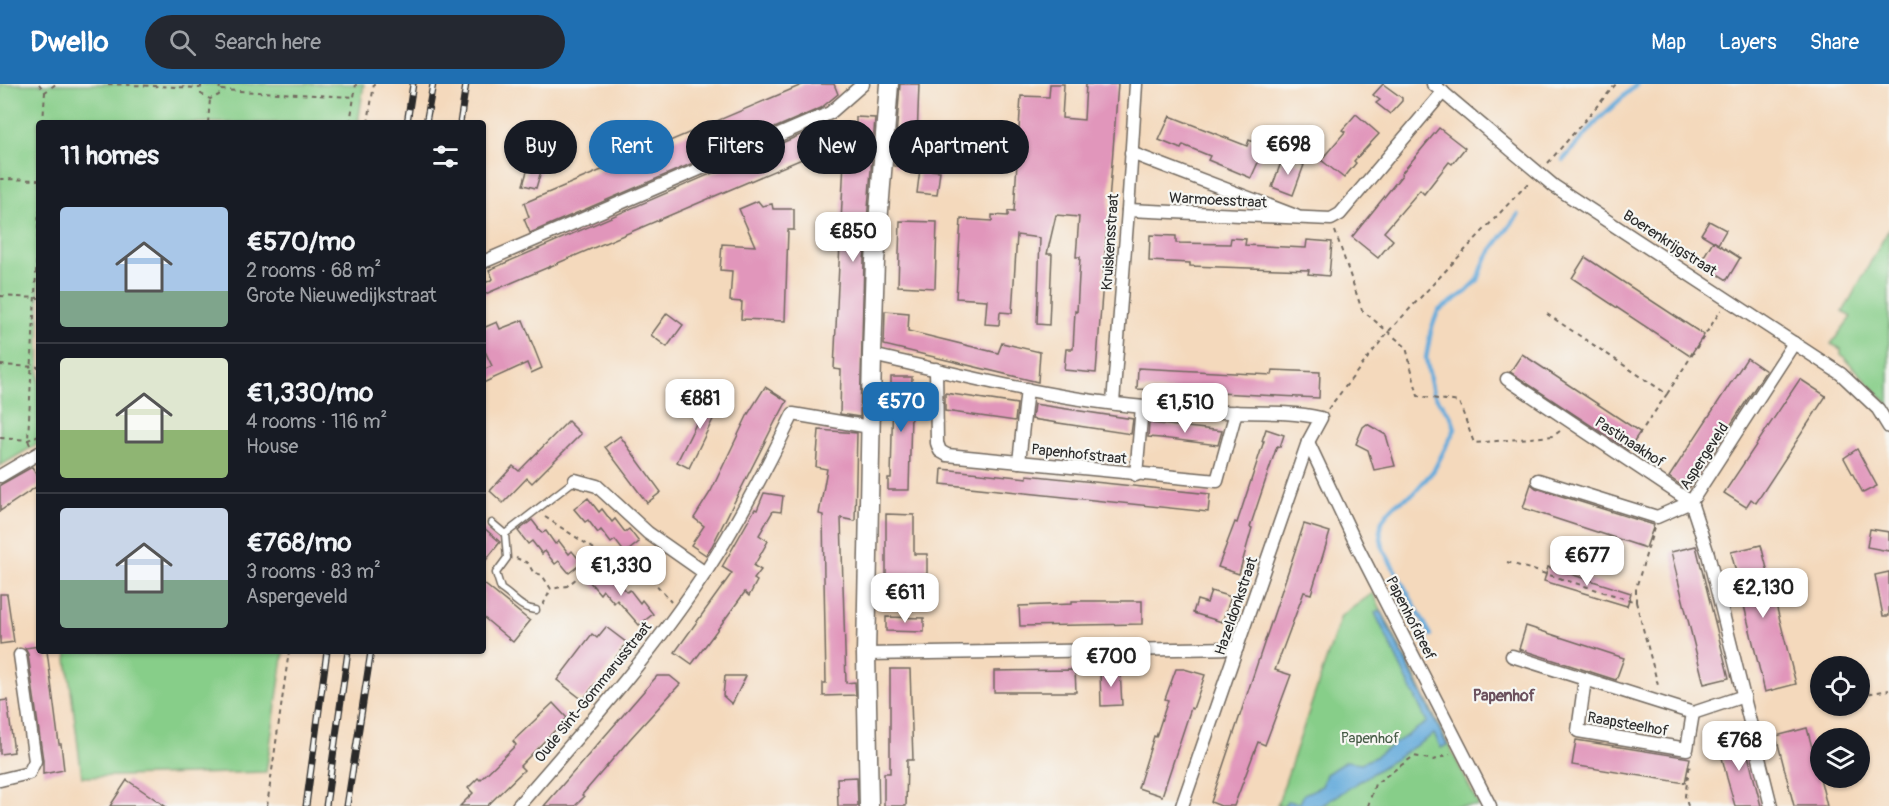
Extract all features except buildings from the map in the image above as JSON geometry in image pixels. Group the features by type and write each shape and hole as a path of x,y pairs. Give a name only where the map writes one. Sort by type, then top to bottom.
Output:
{"main road":[{"path":"869,806 866,654 870,427 875,261 889,84"}],"street":[{"path":"486,261 830,113 863,84"},
{"name":"Kruiskensstraat","path":"1113,403 1136,84"},
{"path":"1331,219 1340,214 1438,88"},
{"name":"Boerenkrijgstraat","path":"1438,88 1538,174 1841,374 1878,409 1889,427"},
{"name":"Warmoesstraat","path":"1131,153 1305,220"},
{"name":"Warmoesstraat","path":"1128,210 1305,220 1331,219"},
{"name":"Aspergeveld","path":"1771,806 1708,554 1691,502 1794,343"},
{"path":"872,355 1027,389 1113,403 1142,407 1300,413 1321,418"},
{"name":"Papenhofstraat","path":"936,369 938,443 940,451 947,455 1217,481 1236,412"},
{"name":"Pastinaakhof","path":"1507,379 1691,502"},
{"name":"Papenhofstraat","path":"1019,462 1027,389"},
{"name":"Papenhofstraat","path":"1136,475 1142,407"},
{"name":"Oude Sint-Gommarusstraat","path":"518,806 625,682 705,573 723,546 793,414 870,427"},
{"name":"Hazeldonkstraat","path":"1182,806 1308,442 1321,418"},
{"name":"Papenhofdreef","path":"1308,442 1490,806"},
{"path":"0,476 36,455"},
{"path":"575,480 597,486 648,533 705,573"},
{"path":"1538,480 1657,517 1691,502"},
{"path":"866,654 1237,648"},
{"path":"0,780 29,773 35,760 20,654"},
{"name":"Raapsteelhof","path":"1512,656 1693,713 1687,749 1578,731 1585,679"},
{"path":"1693,713 1744,696"}],"lane":[{"path":"504,534 575,480"},
{"path":"492,523 504,534 507,558 496,573 501,589 510,594 519,605 536,610"}],"path":[{"path":"39,84 45,92 43,120"},
{"path":"45,92 56,84"},
{"path":"108,84 200,88"},
{"path":"201,84 201,94 210,99"},
{"path":"210,99 219,95 220,84"},
{"path":"350,120 356,84"},
{"path":"368,120 374,84"},
{"path":"1321,418 1388,332 1526,184 1538,174 1616,84"},
{"path":"221,90 354,97"},
{"path":"208,120 210,99"},
{"path":"0,179 36,180"},
{"path":"1331,219 1362,310 1406,347 1418,396 1459,402 1474,443 1552,436 1572,423"},
{"path":"0,296 36,298"},
{"path":"1624,456 1728,299"},
{"path":"36,312 28,440 36,452"},
{"path":"1547,314 1667,394"},
{"path":"0,365 36,368"},
{"path":"0,438 28,440 36,436"},
{"path":"535,511 605,556 638,563 678,611"},
{"path":"1657,517 1636,588 1636,602 1663,704"},
{"path":"638,563 664,543"},
{"path":"551,589 567,586 605,556"},
{"path":"507,558 528,563 533,572 542,575 551,589"},
{"path":"1507,562 1636,602"},
{"path":"536,610 547,601 551,589"},
{"path":"267,806 289,654"},
{"path":"1870,693 1889,690"},
{"path":"1368,806 1375,784 1414,756 1434,760 1461,749"},
{"path":"1687,749 1691,755 1685,796 1688,806"}],"green space":[{"path":"0,84 364,84 358,120 36,120 36,445 0,466"},
{"path":"1889,229 1889,405 1841,354 1841,349 1831,344 1851,317 1843,312"},
{"name":"Papenhof","path":"1373,593 1479,806 1277,806 1341,616"},
{"path":"66,654 284,654 266,772 82,777"}],"water":[{"path":"1380,610 1447,745 1441,748 1434,734 1321,806 1284,806 1287,801 1300,803 1304,794 1322,786 1326,774 1346,761 1361,763 1373,758 1427,722 1375,613"}],"waterway":[{"path":"1563,160 1601,117 1637,84"},
{"path":"1431,635 1383,549 1380,532 1382,521 1397,503 1413,494 1434,470 1455,429 1452,418 1433,393 1426,358 1431,330 1438,311 1466,292 1478,280 1486,258 1518,215"}],"railway":[{"path":"407,120 413,84"},
{"path":"427,120 433,84"},
{"path":"460,120 466,84"},
{"path":"306,806 327,654"},
{"path":"326,806 348,654"},
{"path":"347,806 371,654"}],"district":[{"name":"Papenhof","path":"1504,695"}]}
